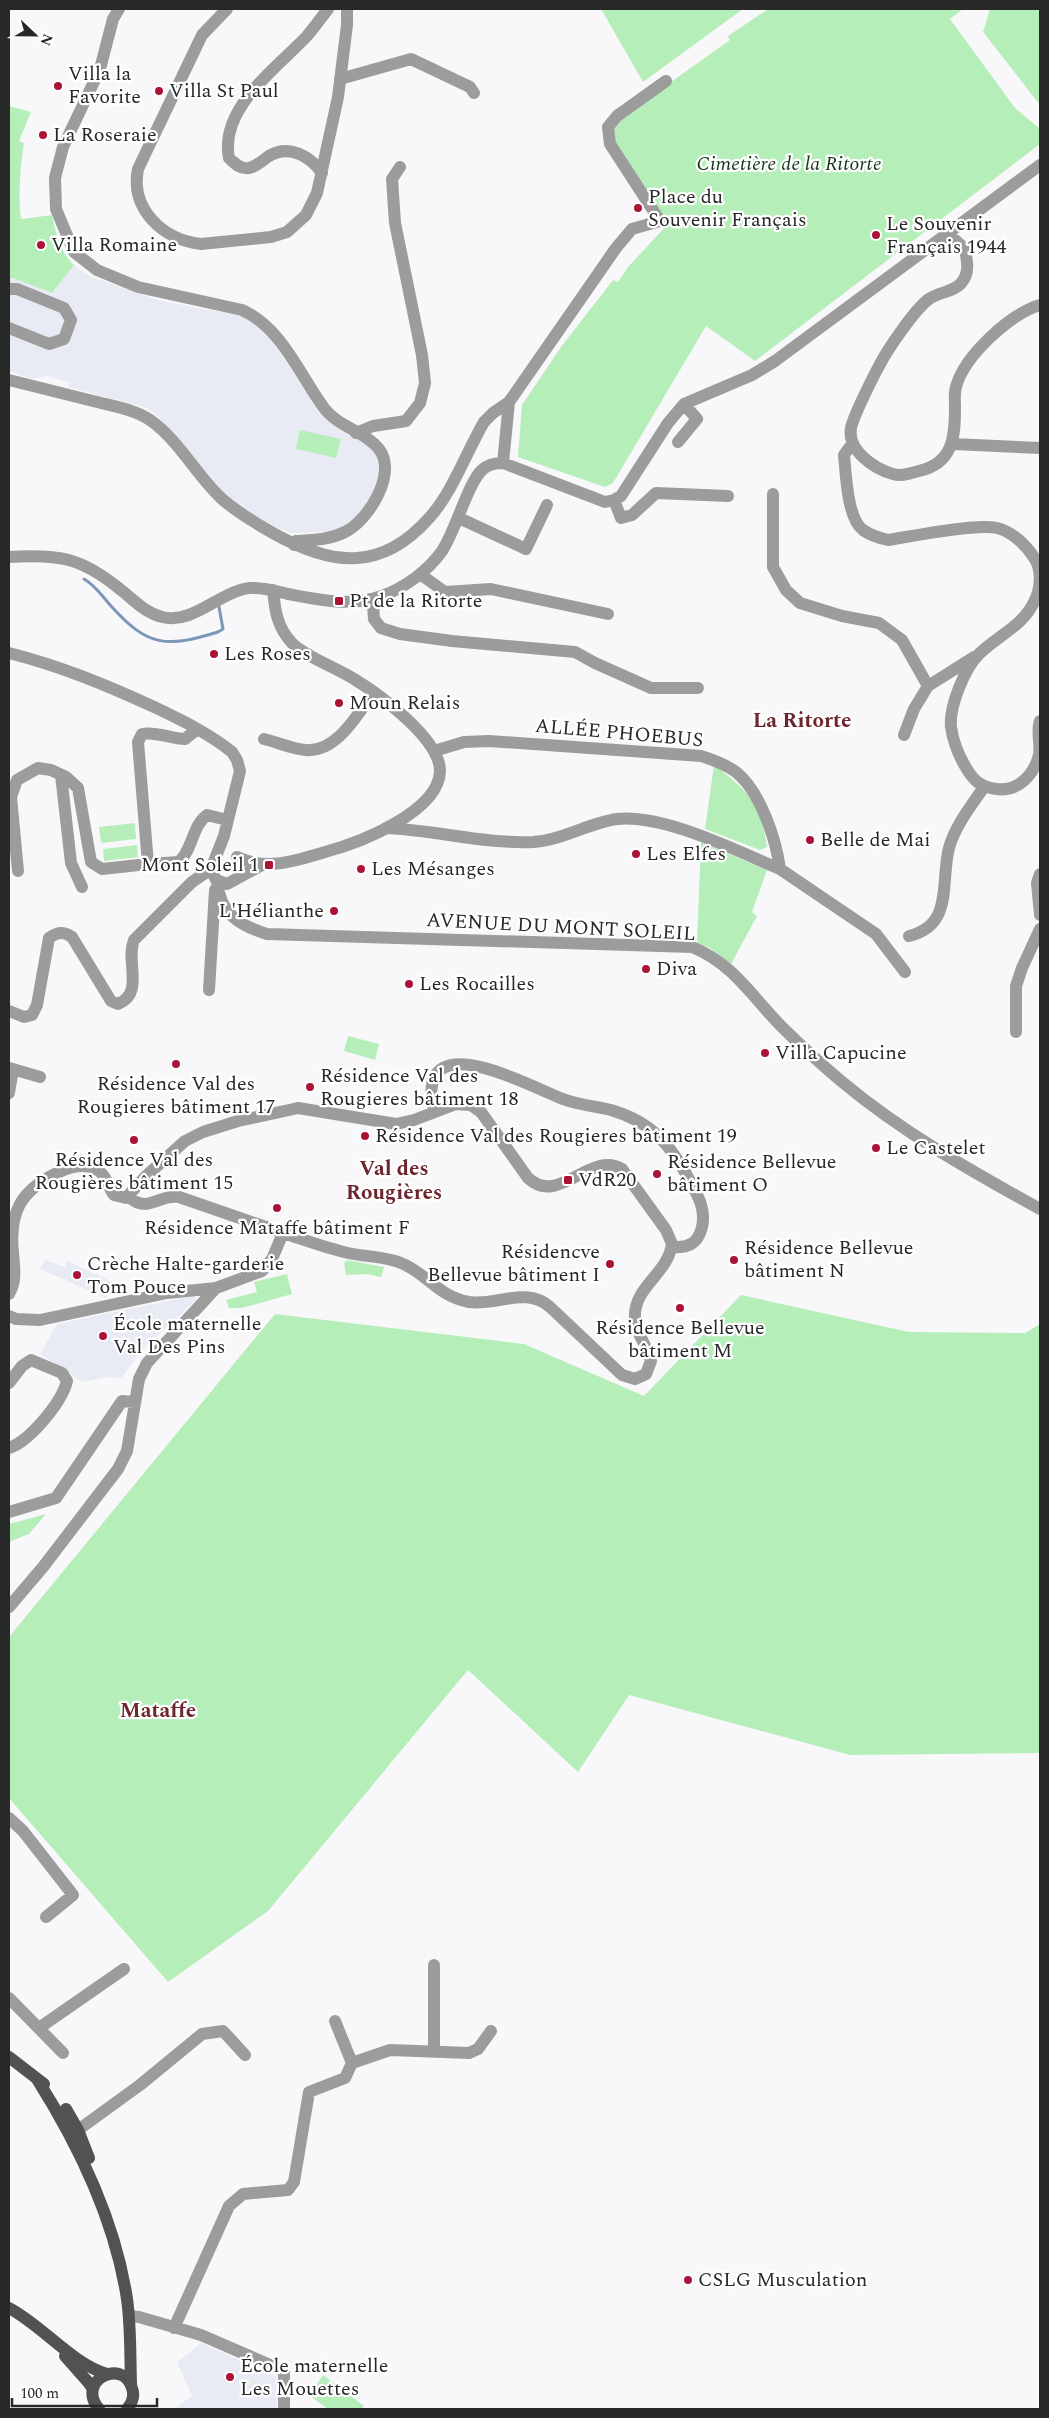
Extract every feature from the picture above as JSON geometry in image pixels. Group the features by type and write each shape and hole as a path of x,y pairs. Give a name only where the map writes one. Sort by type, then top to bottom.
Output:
{"main road":[{"path":"9,2057 51,2090 78,2130 88,2151 91,2174"},
{"path":"38,2079 91,2174 117,2255 129,2316 130,2383"},
{"path":"9,2308 36,2325 90,2367 121,2374 130,2383 133,2390 131,2407"},
{"path":"36,2325 88,2382 92,2389 96,2408"},
{"path":"92,2389 95,2383 121,2368 130,2352"}],"street":[{"path":"119,9 113,19 94,82 63,147 55,178 56,209 74,252 97,270 138,287 242,310 253,315 273,332 331,416 379,448 386,467 374,501 363,518 346,531 327,539 296,542 294,545"},
{"path":"227,9 202,35 138,169 136,185 150,216 163,232 189,243 201,244 271,237 288,232 306,215 317,194 322,173 340,79 347,25 347,9"},
{"path":"322,173 309,158 292,152 271,155 249,168 242,167 229,158 227,148 231,128 258,83 306,37 328,9"},
{"path":"340,79 411,59 470,87 474,93"},
{"path":"9,380 119,407 148,419 164,432 212,490 228,504 241,514 294,545 332,558 355,560 382,553 407,539 430,517 440,504 484,422 509,402 616,248 632,229 660,221 610,144 608,127 616,116 666,81"},
{"path":"9,557 57,556 76,562 106,577 140,606 162,617 186,615 241,590 252,588 273,590 318,600 339,601 370,599 395,590 420,574 434,562 442,551 459,518 476,476 491,464 502,462 605,502 614,500 621,496 668,423 684,404 752,375 775,361 1040,165"},
{"path":"356,433 373,426 406,421 420,403 425,383 418,336 395,223 392,179 400,167"},
{"path":"940,240 955,240 965,250 968,270 962,283 929,299 910,320 879,365 851,428 852,444 865,458 881,470 899,476 930,469 944,457 953,444 956,387 967,365 994,333 1027,309 1040,305"},
{"path":"9,289 18,289 64,308 71,320 64,339 49,344 9,328"},
{"path":"502,462 509,402"},
{"path":"678,442 697,419 684,404"},
{"path":"852,444 844,455 852,512 861,529 888,540 973,529 997,528 1013,536 1029,548 1039,566 1040,584 1034,603 1020,622 979,654 928,686 914,709 904,735"},
{"path":"953,444 1040,448"},
{"path":"614,500 620,518 632,515 656,493 728,496"},
{"path":"773,494 774,567 786,590 800,603 842,616 879,623 902,640 928,686"},
{"path":"459,518 526,550 547,505"},
{"path":"420,574 445,592 491,589 608,614"},
{"path":"214,873 227,884 262,865 308,857 351,845 386,828 422,804 437,788 440,769 434,751 405,716 374,692 294,645 283,633 276,616 273,590"},
{"path":"370,599 373,605 374,619 381,628 400,634 452,641 576,652 595,663 651,688 698,688"},
{"path":"9,653 78,674 168,714 235,755 240,771 214,873 209,990"},
{"path":"979,654 964,677 953,705 951,726 958,753 971,777 984,787 1005,790 1022,783 1032,773 1039,754 1040,721"},
{"path":"264,739 307,750 326,747 343,733 374,692"},
{"path":"148,864 138,742 142,734 150,732 168,738 186,739 196,730"},
{"name":"ALLÉE PHOEBUS","path":"434,751 464,742 489,741 701,756 720,762 737,773 760,804 777,849 780,869"},
{"path":"18,871 11,797 17,780 38,768 51,770 61,775 78,788 91,862 102,870 179,862 187,854 200,820 207,815 226,820"},
{"path":"61,775 71,863 82,887"},
{"path":"909,936 923,932 934,921 942,904 949,848 960,822 984,787"},
{"path":"415,808 414,822 421,831"},
{"path":"386,828 533,842 550,839 617,819 634,819 665,825 708,839 780,869 876,934 905,972"},
{"path":"224,836 241,866 230,901 234,918"},
{"path":"214,873 220,854 235,856 262,865"},
{"path":"9,1011 24,1017 32,1014 37,1005 49,938 57,933 66,932 72,937 111,1001 118,1004 126,1001 131,995 133,983 132,946 134,940 192,882 214,873"},
{"name":"AVENUE DU MONT SOLEIL","path":"214,873 222,903 229,914 247,928 267,934 692,947 730,969 783,1028 881,1113 989,1181 1040,1209"},
{"path":"1040,874 1037,883 1040,915"},
{"path":"1016,1032 1016,986 1040,928"},
{"path":"435,1112 432,1088 434,1077 444,1068 458,1065 491,1070 561,1099 610,1110 639,1121 659,1134 670,1149 702,1205 703,1223 696,1240 686,1248 672,1247"},
{"path":"9,1093 11,1068 40,1077"},
{"path":"9,1294 15,1278 12,1244 15,1214 20,1200 29,1191 59,1172 73,1167 88,1166 102,1174 114,1195 121,1198 129,1197 146,1176 185,1142 203,1132 238,1121 298,1108 396,1124 409,1122 459,1103 471,1105 478,1109 528,1178 541,1187 560,1185 595,1168 611,1166 620,1168 671,1239 672,1247 663,1266 638,1300 635,1314 637,1330 651,1361 646,1374 641,1378 632,1379 622,1375 550,1307 537,1299 520,1297 476,1302 463,1300 436,1288 398,1261 350,1254 180,1197 166,1196 144,1204 135,1202 129,1197"},
{"path":"9,1316 16,1319 40,1320 167,1293 216,1288 262,1271 272,1260 283,1233"},
{"path":"9,1606 43,1567 118,1469 127,1452 131,1437 134,1402 139,1379 147,1363 216,1288"},
{"path":"9,1383 22,1366 31,1360 62,1373 67,1381 64,1392 28,1438 9,1448"},
{"path":"9,1512 56,1498 122,1401 134,1402"},
{"path":"9,1818 23,1831 73,1895 46,1917"},
{"path":"434,1965 434,2052"},
{"path":"39,2028 124,1969"},
{"path":"9,1998 63,2053"},
{"path":"174,2328 230,2206 243,2194 288,2190 294,2182 309,2092 345,2078 352,2063 336,2021"},
{"path":"78,2130 140,2085 202,2034 223,2031 245,2055"},
{"path":"352,2063 390,2050 469,2053 478,2049 491,2031"},
{"path":"129,2316 139,2317 201,2335 284,2371 284,2409"}],"shaded area":[{"path":"74,265 89,276 157,300 241,316 257,325 275,344 319,413 328,422 361,440 377,453 380,471 373,494 358,516 341,527 327,532 292,533 280,529 235,505 220,491 175,433 148,408 68,387 69,382 47,376 32,379 9,371 9,279 13,278 52,293"},
{"name":"Crèche Halte-garderie Tom Pouce","path":"45,1260 65,1267 67,1261 113,1282 106,1298 40,1269"},
{"name":"École maternelle Val Des Pins","path":"196,1295 195,1301 143,1349 121,1378 108,1377 83,1382 40,1354 57,1324"},
{"name":"École maternelle Les Mouettes","path":"201,2343 275,2376 277,2379 277,2409 174,2409 192,2396 177,2362"}],"green space":[{"path":"601,9 743,9 643,82"},
{"name":"Cimetière de la Ritorte","path":"768,9 963,9 950,19 1015,108 1040,129 1040,144 755,361 706,326 613,483 605,487 518,457 522,405 561,347 613,280 618,282 628,267 667,225 613,142 611,129 619,119 730,40 728,36"},
{"path":"990,9 1040,9 1040,105 983,32"},
{"path":"9,106 31,112 19,141 24,143 20,181 21,219 52,215 62,248 74,265 52,293 13,278 9,279"},
{"path":"300,430 341,439 336,458 296,449"},
{"path":"714,765 736,782 757,809 767,847 760,850 705,829"},
{"path":"135,823 136,839 101,843 99,827"},
{"path":"701,842 767,870 752,912 757,916 731,964 710,948 697,943"},
{"path":"137,845 138,857 104,861 103,849"},
{"path":"348,1036 379,1044 375,1060 344,1051"},
{"path":"347,1260 384,1267 381,1277 366,1274 346,1275 344,1263"},
{"path":"287,1274 292,1294 242,1308 229,1308 226,1300 257,1292 254,1282"},
{"path":"741,1295 909,1332 1025,1333 1040,1324 1040,1753 850,1755 629,1695 578,1772 468,1670 268,1911 168,1982 9,1798 9,1637 275,1314 524,1344 644,1396"},
{"path":"46,1514 29,1534 9,1542 9,1524"},
{"path":"323,2375 364,2406 362,2409 328,2409 309,2395"}],"waterway":[{"path":"84,579 136,630 159,640 171,642 218,632 223,629 219,607"}],"place":[{"name":"Villa la Favorite","path":"58,86"},
{"name":"Villa St Paul","path":"159,91"},
{"name":"La Roseraie","path":"43,135"},
{"name":"Place du Souvenir Français","path":"638,208"},
{"name":"Le Souvenir Français 1944","path":"876,235"},
{"name":"Villa Romaine","path":"41,245"},
{"name":"Pt de la Ritorte","path":"339,601"},
{"name":"Les Roses","path":"214,654"},
{"name":"Moun Relais","path":"339,703"},
{"name":"Belle de Mai","path":"810,840"},
{"name":"Les Elfes","path":"636,854"},
{"name":"Mont Soleil 1","path":"269,865"},
{"name":"Les Mésanges","path":"361,869"},
{"name":"L'Hélianthe","path":"334,911"},
{"name":"Diva","path":"646,969"},
{"name":"Les Rocailles","path":"409,984"},
{"name":"Villa Capucine","path":"765,1053"},
{"name":"Résidence Val des Rougieres bâtiment 17","path":"176,1064"},
{"name":"Résidence Val des Rougieres bâtiment 18","path":"310,1087"},
{"name":"Résidence Val des Rougieres bâtiment 19","path":"365,1136"},
{"name":"Résidence Val des Rougières bâtiment 15","path":"134,1140"},
{"name":"Le Castelet","path":"876,1148"},
{"name":"Résidence Bellevue bâtiment O","path":"657,1174"},
{"name":"VdR20","path":"568,1180"},
{"name":"Résidence Mataffe bâtiment F","path":"277,1208"},
{"name":"Résidence Bellevue bâtiment N","path":"734,1260"},
{"name":"Résidencve Bellevue bâtiment I","path":"610,1264"},
{"name":"Crèche Halte-garderie Tom Pouce","path":"77,1275"},
{"name":"Résidence Bellevue bâtiment M","path":"680,1308"},
{"name":"École maternelle Val Des Pins","path":"103,1336"},
{"name":"CSLG Musculation","path":"688,2280"},
{"name":"École maternelle Les Mouettes","path":"230,2377"}],"district":[{"name":"La Ritorte","path":"802,721"},
{"name":"Val des Rougières","path":"394,1181"},
{"name":"Mataffe","path":"158,1711"}]}
